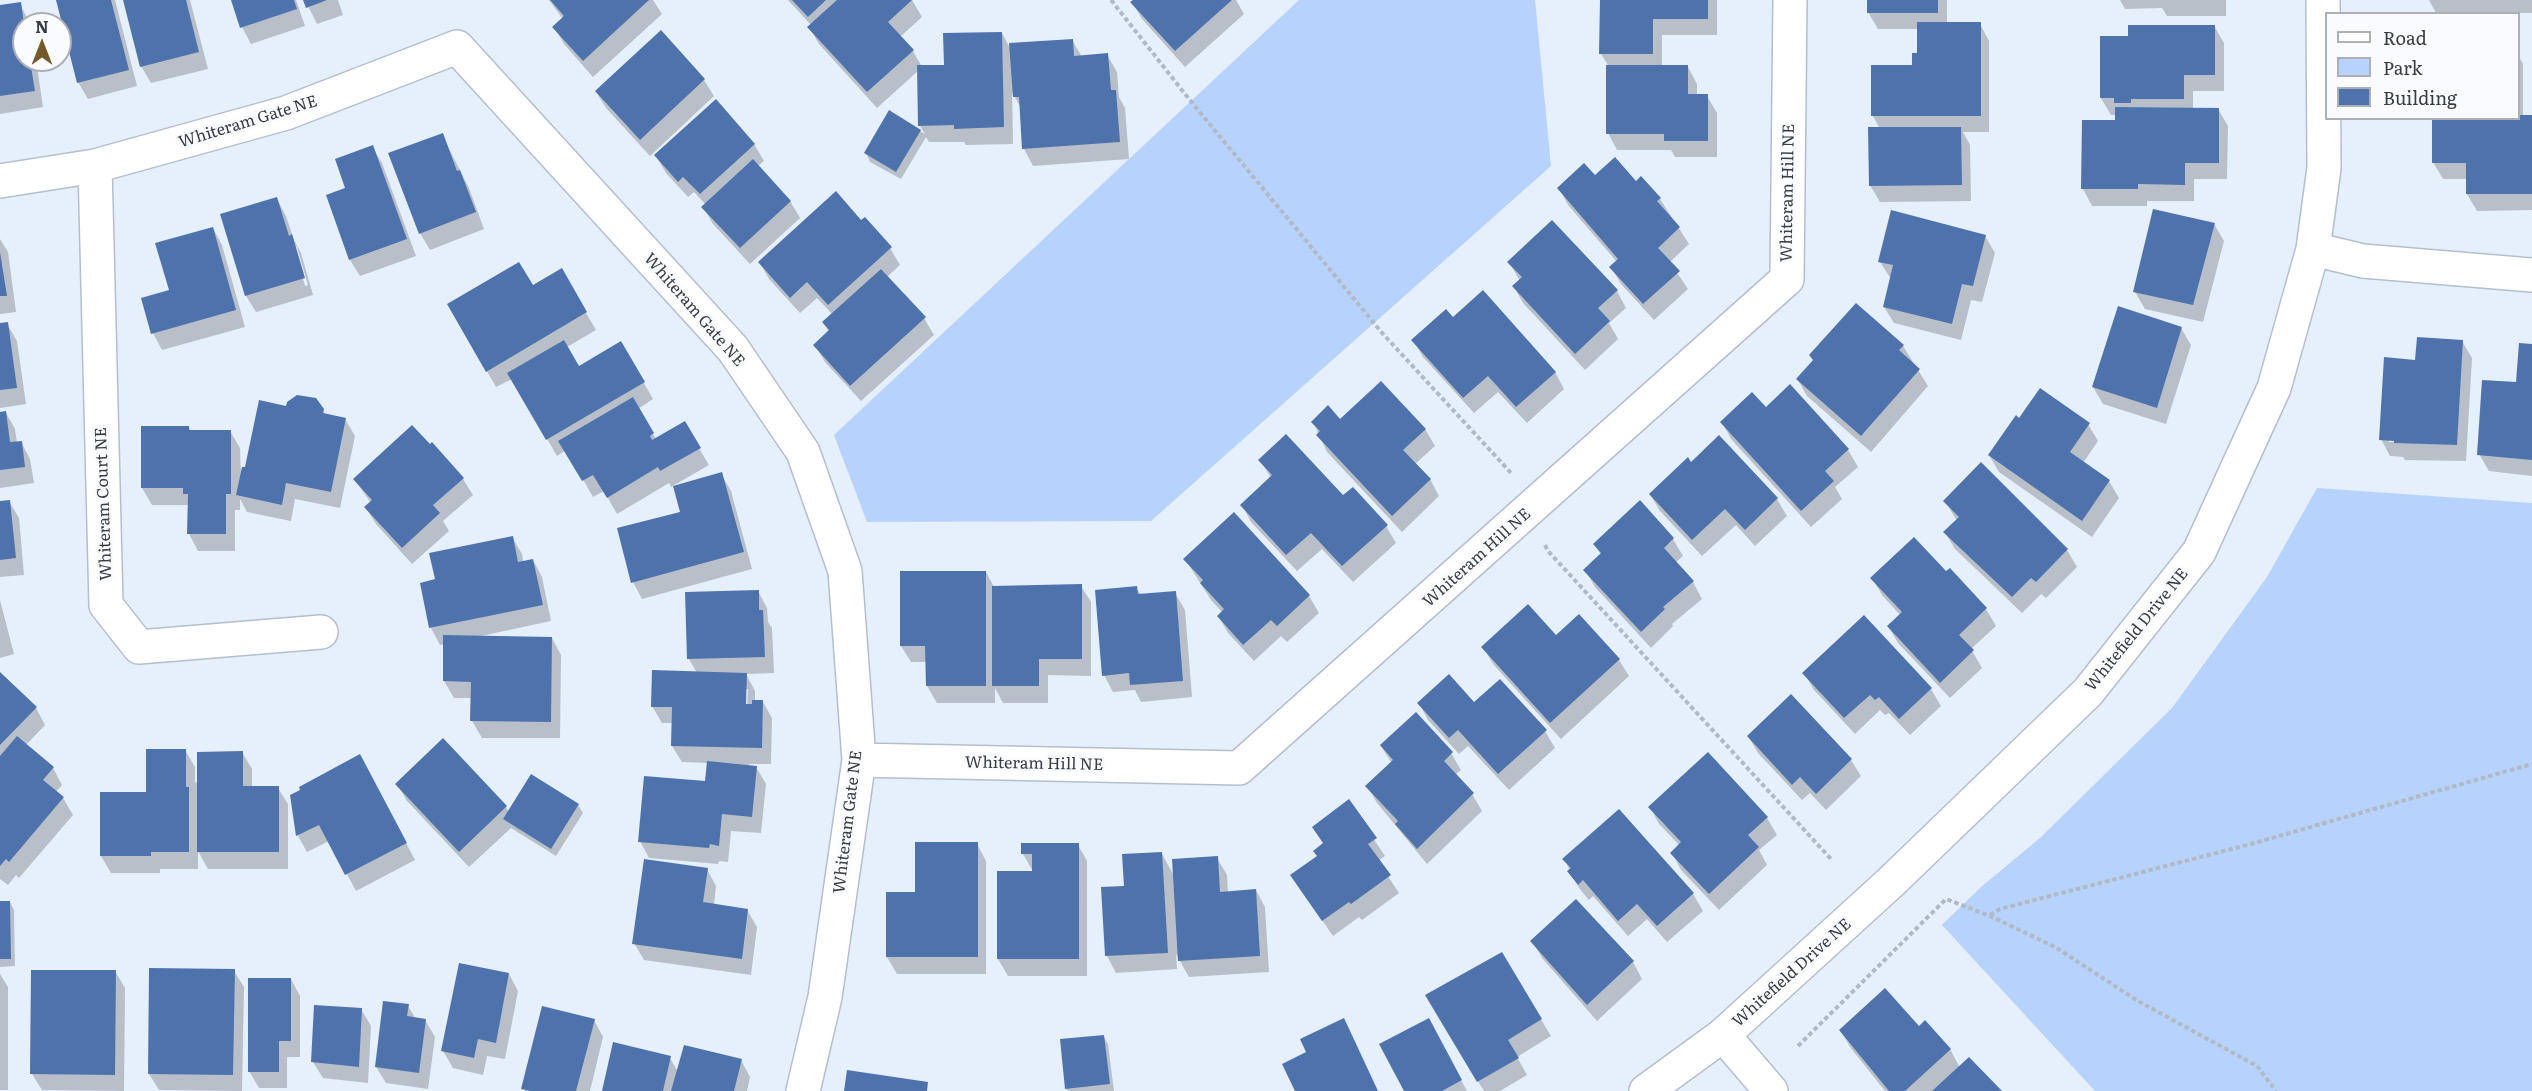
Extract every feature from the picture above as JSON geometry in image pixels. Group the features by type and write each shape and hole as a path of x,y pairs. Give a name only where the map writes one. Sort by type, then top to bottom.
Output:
{"street":[{"name":"Whiteram Hill NE","path":"859,760 1239,768 1531,510 1787,279 1790,0"},
{"name":"Whitefield Drive NE","path":"1646,1091 1724,1035 1892,882 2088,693 2199,552 2274,388 2313,249 2324,168 2323,0"},
{"name":"Whiteram Gate NE","path":"0,181 95,166 286,113 457,47 733,349 803,452 845,571 859,760 825,996 803,1091"},
{"name":"Whiteram Court NE","path":"95,166 106,604 138,647 321,632"},
{"path":"2313,249 2363,261 2532,275"},
{"path":"1724,1035 1771,1091"}],"path":[{"path":"1111,0 1189,99 1383,334 1517,480 1548,551 1831,859"},
{"path":"1990,916 2000,909 2251,844 2532,764"},
{"path":"1798,1047 1946,899 1990,916 2055,947 2138,1001 2257,1066 2276,1091"}],"green space":[{"path":"1299,0 1535,0 1551,166 1151,521 867,522 834,435"},
{"path":"2317,488 2532,503 2532,1091 2095,1091 1942,925 1981,887 2040,838 2172,708 2267,577"}],"building":[{"path":"56,0 111,0 129,70 77,83 72,63 72,12 59,12"},
{"path":"123,0 186,0 199,52 140,67"},
{"path":"231,0 294,0 297,9 240,28"},
{"path":"303,0 327,0 306,8"},
{"path":"550,0 649,0 583,61 552,27 564,16"},
{"path":"792,0 826,0 808,17"},
{"path":"837,0 912,0 888,22 914,50 867,92 807,27"},
{"path":"1133,0 1232,0 1175,51 1130,2"},
{"path":"1600,0 1708,0 1708,19 1653,19 1653,54 1599,54"},
{"path":"1867,0 1938,0 1938,13 1867,13"},
{"path":"21,2 22,12 12,12 12,72 32,72 35,91 0,96 0,5"},
{"path":"1917,22 1981,22 1981,116 1871,116 1871,65 1912,65 1912,53 1917,53"},
{"path":"2128,25 2215,25 2215,75 2184,75 2184,99 2131,99 2131,103 2114,103 2114,98 2100,98 2100,36 2128,36"},
{"path":"661,30 705,79 640,140 595,91"},
{"path":"1002,32 1004,127 954,129 954,125 918,126 917,65 944,65 943,33"},
{"path":"1073,39 1074,56 1108,53 1111,90 1116,90 1120,142 1022,149 1019,97 1013,97 1009,43"},
{"path":"1606,65 1688,65 1688,94 1708,94 1708,141 1664,141 1664,134 1606,134"},
{"path":"716,99 755,144 700,194 683,177 678,182 654,155"},
{"path":"2115,107 2219,108 2219,163 2185,163 2185,185 2138,184 2138,189 2081,189 2082,120 2115,120"},
{"path":"889,110 921,130 896,172 864,153"},
{"path":"2520,115 2532,115 2532,194 2466,194 2466,163 2432,163 2432,120 2520,120"},
{"path":"1868,127 1961,127 1962,185 1869,186"},
{"path":"443,133 476,212 419,234 388,153"},
{"path":"373,145 407,239 349,260 326,195 345,188 335,159"},
{"path":"1615,157 1636,181 1641,176 1661,198 1657,201 1680,227 1658,248 1680,271 1643,304 1609,267 1618,259 1557,188 1584,163 1595,175"},
{"path":"753,159 791,201 740,248 701,207"},
{"path":"836,191 861,220 865,217 892,247 828,305 807,282 790,298 758,262"},
{"path":"277,197 289,236 292,234 305,278 245,296 220,214"},
{"path":"2153,209 2215,223 2193,305 2133,292"},
{"path":"1891,210 1986,235 1973,286 1962,284 1952,324 1883,307 1893,265 1878,262"},
{"path":"1552,220 1618,290 1598,308 1610,321 1575,354 1512,286 1522,277 1507,262"},
{"path":"213,227 236,310 151,334 141,298 169,290 155,243"},
{"path":"0,252 7,296 0,296"},
{"path":"519,262 533,285 562,268 587,312 486,372 447,304"},
{"path":"881,269 926,317 850,386 813,345 829,330 822,322"},
{"path":"1483,290 1556,372 1516,407 1488,376 1463,398 1411,340 1446,309 1453,317"},
{"path":"1856,303 1904,345 1899,350 1920,369 1861,436 1796,379 1813,360 1809,355"},
{"path":"2118,306 2182,327 2157,408 2092,387"},
{"path":"8,322 17,388 0,390 0,323"},
{"path":"2417,337 2463,340 2457,445 2394,443 2394,441 2379,440 2384,357 2415,360"},
{"path":"564,340 579,366 621,341 645,382 546,440 507,373"},
{"path":"2519,343 2532,344 2532,460 2477,455 2482,380 2516,382"},
{"path":"1381,381 1426,429 1403,450 1431,479 1392,516 1316,435 1320,431 1311,422 1328,405 1340,419"},
{"path":"1790,384 1849,449 1825,471 1834,481 1801,511 1720,422 1752,392 1766,407"},
{"path":"2040,388 2090,423 2070,452 2110,480 2082,521 1988,455 2016,415 2019,418"},
{"path":"297,395 316,398 324,409 323,413 346,418 331,492 286,483 282,505 236,495 242,467 245,467 259,400 286,406 287,402"},
{"path":"633,397 654,433 650,436 652,440 685,421 701,448 660,471 658,467 607,498 593,475 582,481 558,441"},
{"path":"6,411 10,442 22,441 25,467 0,470 0,412"},
{"path":"412,425 430,444 432,442 464,478 433,505 440,513 402,548 364,507 372,500 353,479"},
{"path":"141,426 189,426 189,430 231,430 231,494 226,494 226,534 187,534 188,494 183,494 183,488 141,488"},
{"path":"1286,434 1343,495 1353,487 1388,525 1342,566 1311,533 1286,555 1240,505 1272,475 1258,460"},
{"path":"1719,435 1778,498 1745,530 1725,509 1692,540 1649,494 1688,457 1691,462"},
{"path":"1981,462 2068,549 2036,582 2031,578 2012,597 1943,532 1959,517 1943,501"},
{"path":"722,472 744,552 631,583 617,528 680,512 673,486"},
{"path":"10,500 16,558 0,560 0,501"},
{"path":"1640,500 1674,538 1664,548 1694,581 1663,607 1665,609 1641,632 1583,570 1601,553 1593,544"},
{"path":"1234,512 1310,595 1277,626 1271,620 1243,645 1217,616 1224,609 1200,583 1203,580 1183,559"},
{"path":"513,536 518,562 533,559 543,605 429,628 420,583 435,579 429,553"},
{"path":"1914,537 1946,571 1950,568 1987,608 1959,635 1974,650 1940,683 1887,626 1902,612 1870,578"},
{"path":"900,571 986,571 986,686 926,686 925,646 900,646"},
{"path":"1082,584 1082,659 1039,659 1039,686 992,686 992,586"},
{"path":"1137,586 1138,594 1176,591 1183,681 1130,685 1129,673 1102,676 1095,590"},
{"path":"759,590 759,610 763,610 765,657 687,659 685,592"},
{"path":"1528,604 1556,635 1579,614 1620,659 1550,723 1481,647"},
{"path":"1864,615 1932,688 1899,719 1879,697 1875,700 1870,695 1844,718 1802,673"},
{"path":"443,635 552,637 551,722 470,721 471,682 443,681"},
{"path":"652,670 747,673 746,704 752,704 752,700 763,700 762,748 671,746 672,707 651,707"},
{"path":"0,672 37,707 0,745"},
{"path":"1449,674 1474,702 1500,679 1547,730 1498,774 1458,730 1449,738 1417,703"},
{"path":"1791,694 1852,759 1816,794 1800,777 1792,785 1747,736"},
{"path":"1416,712 1453,752 1444,761 1474,793 1417,849 1395,824 1398,821 1365,786 1393,760 1380,745"},
{"path":"17,736 54,767 43,780 64,797 9,862 6,859 0,866 0,756"},
{"path":"443,738 507,806 459,852 395,784"},
{"path":"146,749 186,749 186,787 189,787 189,852 151,852 151,856 100,856 100,792 146,792"},
{"path":"243,751 243,786 279,786 279,852 197,852 197,752"},
{"path":"1708,752 1768,817 1748,835 1759,847 1709,894 1670,853 1681,842 1648,807"},
{"path":"360,754 407,843 345,875 319,825 296,836 290,795 300,790 299,787"},
{"path":"707,761 757,766 752,817 722,814 719,846 710,844 709,848 638,842 644,776 705,781"},
{"path":"531,774 579,804 551,849 503,819"},
{"path":"1349,799 1377,838 1368,844 1391,875 1351,904 1349,902 1322,921 1290,875 1317,856 1313,851 1323,843 1312,827"},
{"path":"1619,809 1694,893 1657,926 1637,904 1618,921 1583,880 1578,885 1567,871 1571,868 1562,859"},
{"path":"915,842 978,842 978,957 886,957 886,892 915,892"},
{"path":"1021,843 1079,843 1079,959 997,959 997,871 1032,871 1032,854 1021,854"},
{"path":"1162,852 1168,953 1105,956 1101,887 1124,886 1122,854"},
{"path":"1218,856 1220,892 1256,889 1260,956 1178,961 1172,859"},
{"path":"644,859 708,868 703,902 748,909 742,959 632,944"},
{"path":"1576,899 1634,961 1587,1005 1530,941"},
{"path":"0,901 10,901 11,959 0,959"},
{"path":"1502,952 1542,1019 1508,1040 1519,1058 1477,1082 1425,995"},
{"path":"459,963 509,973 496,1043 478,1039 474,1058 441,1051"},
{"path":"149,968 235,969 233,1075 148,1074"},
{"path":"31,970 116,970 115,1075 30,1074"},
{"path":"248,978 291,978 291,1041 279,1041 279,1072 248,1072"},
{"path":"1885,988 1919,1026 1925,1020 1951,1049 1905,1091 1889,1091 1839,1030"},
{"path":"383,1001 409,1004 407,1016 426,1019 419,1073 375,1067"},
{"path":"314,1005 362,1008 359,1067 311,1062"},
{"path":"542,1006 595,1019 576,1091 521,1089"},
{"path":"1344,1018 1378,1091 1295,1091 1282,1064 1306,1052 1300,1039"},
{"path":"1429,1018 1462,1080 1442,1091 1404,1091 1379,1044"},
{"path":"1104,1035 1110,1084 1065,1089 1060,1039"},
{"path":"613,1042 671,1056 663,1091 602,1091"},
{"path":"684,1045 742,1059 734,1091 671,1091"},
{"path":"1969,1057 2002,1091 1932,1091"},
{"path":"847,1070 928,1082 927,1091 844,1091"}]}
